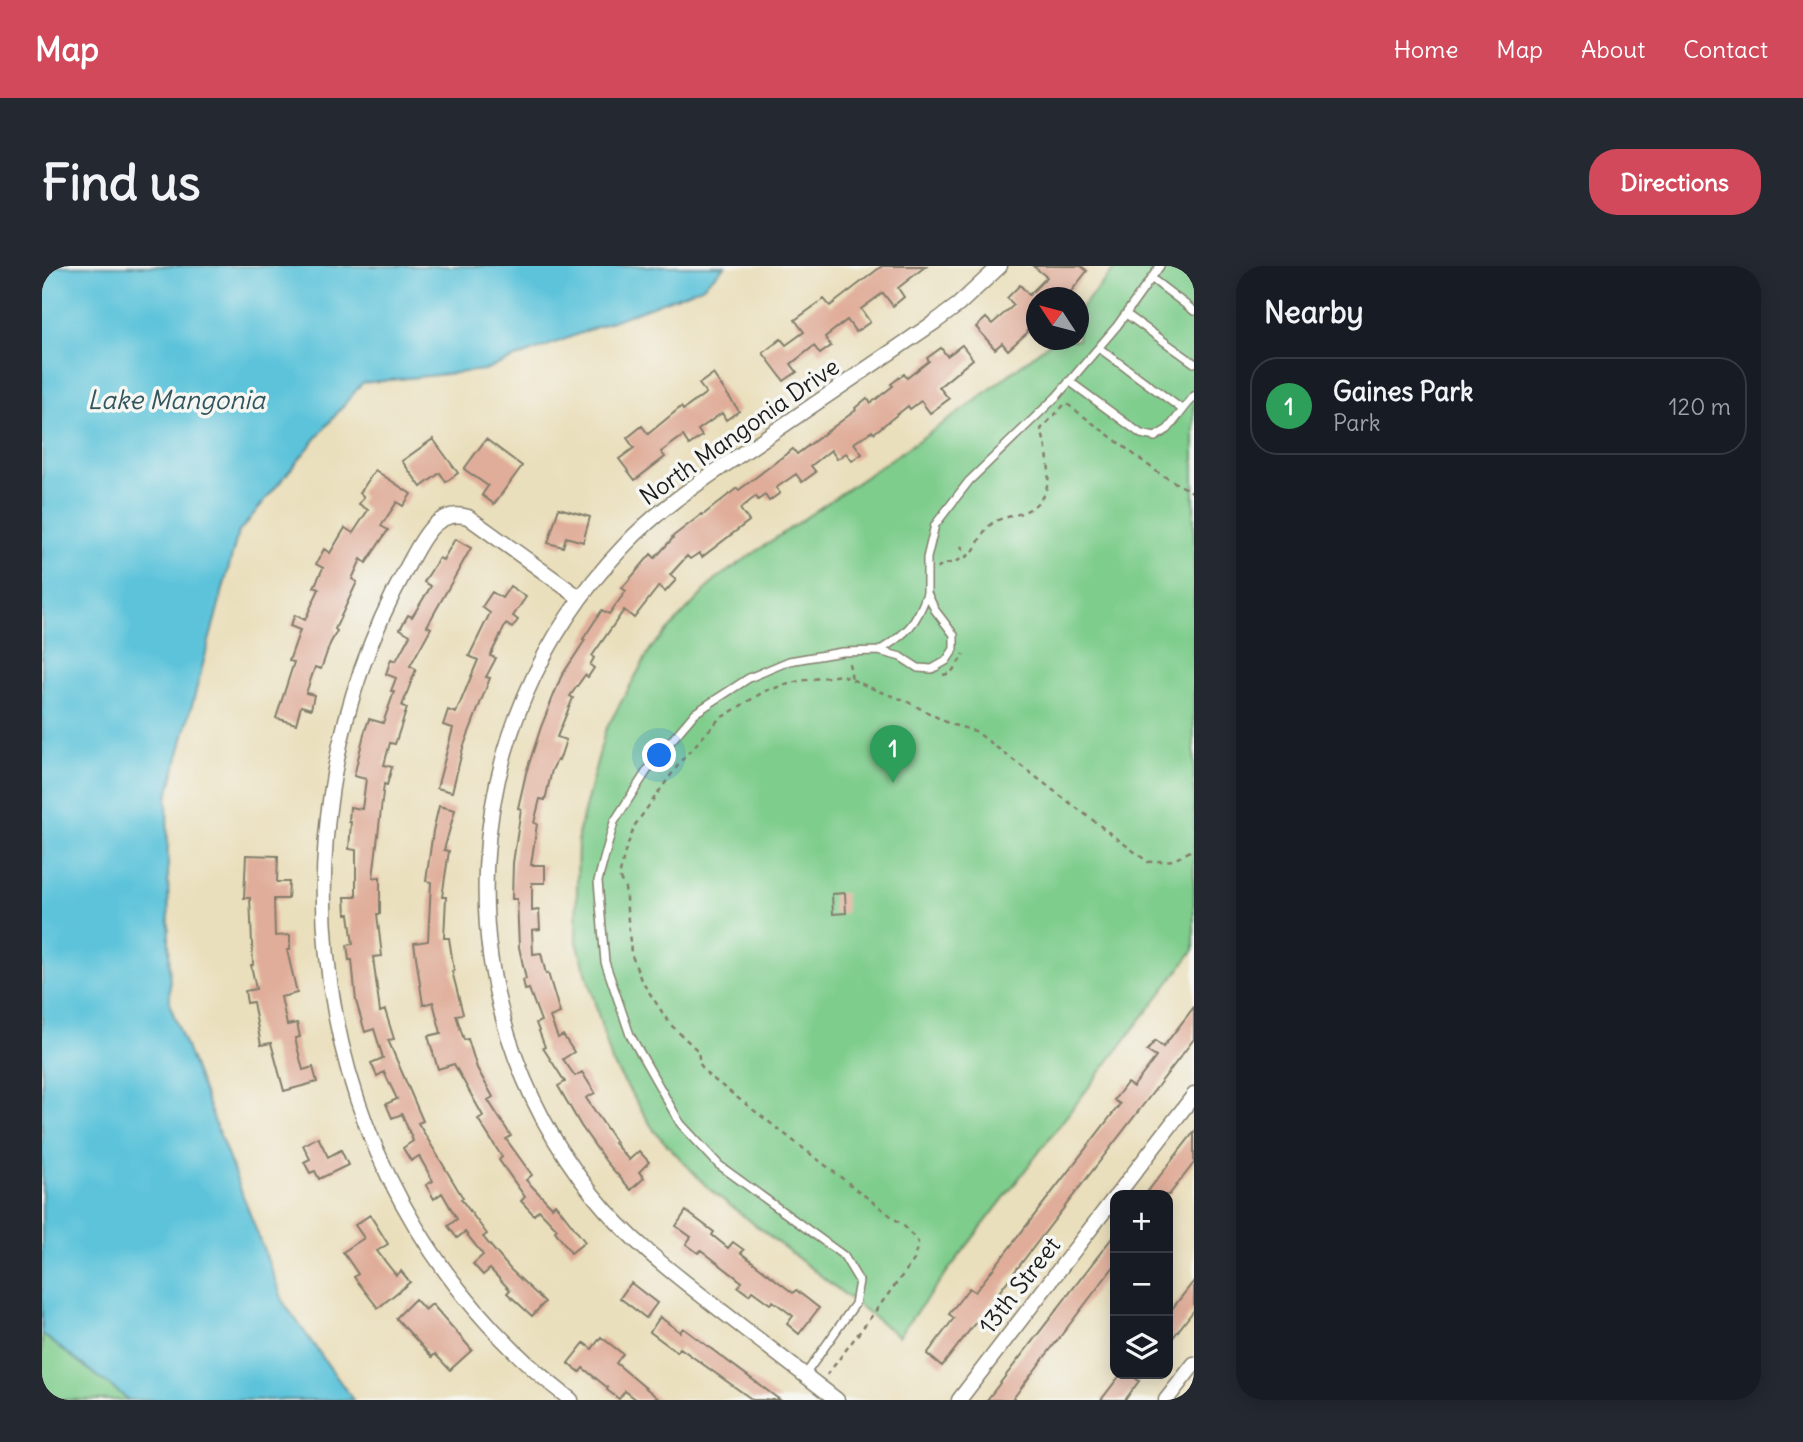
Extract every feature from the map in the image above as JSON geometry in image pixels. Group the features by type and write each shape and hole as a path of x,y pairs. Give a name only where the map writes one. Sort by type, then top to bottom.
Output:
{"street":[{"name":"North Mangonia Drive","path":"837,1400 646,1251 593,1195 545,1123 518,1065 502,1016 489,950 485,873 492,806 507,744 540,661 580,598 625,545 683,494 935,321 1000,266"},
{"path":"571,1400 525,1360 465,1295 420,1232 381,1158 353,1086 339,1032 326,956 323,867 331,778 352,692 389,599 433,524 449,515 468,517 580,598"},
{"name":"13th Street","path":"1121,1190 1194,1095"},
{"name":"13th Street","path":"959,1400 1110,1204"},
{"path":"1166,1400 1194,1364"}],"lane":[{"path":"879,650 901,637 919,614 927,593 928,558 935,525 969,481 1099,348 1160,266"},
{"path":"1151,278 1194,311"},
{"path":"1126,314 1194,363"},
{"path":"1099,348 1183,410"},
{"path":"1069,381 1141,434 1155,437 1168,429 1194,396"},
{"path":"805,1375 855,1304 859,1281 844,1256 719,1165 680,1123 629,1035 605,962 598,881 614,822 650,766 695,713 749,678 789,661 842,652 879,650 901,657 918,668 932,669 946,661 954,649 954,635 935,610 927,593"}],"path":[{"path":"937,571 940,566 967,556 974,550 988,527 997,520 1026,511 1040,499 1048,480 1049,458 1041,429 1066,403 1160,474 1194,493"},
{"path":"961,546 967,556"},
{"path":"940,676 951,673 958,664 964,656 963,646"},
{"path":"852,679 849,662 859,661"},
{"path":"819,1386 914,1259 918,1242 904,1226 704,1071 698,1051 670,1024 641,980 631,953 625,888 619,877 628,842 640,816 681,761 719,719 765,691 785,684 842,675 904,700 950,724 975,731 1148,862 1174,860 1194,849"}],"green space":[{"path":"1117,266 1194,266 1194,950 898,1336 709,1189 655,1132 612,1062 576,938 578,835 605,731 651,648 716,579 970,405 1040,350 1089,350 1089,298"},
{"path":"42,1334 129,1400 46,1400 42,1397"}],"water":[{"name":"Lake Mangonia","path":"42,266 725,266 702,287 484,370 362,383 238,533 167,799 170,1005 284,1303 353,1400 129,1400 42,1334"}],"building":[{"path":"882,266 926,266 898,288 904,297 893,306 883,293 861,309 870,322 856,332 847,320 825,337 831,346 820,354 814,346 791,364 797,372 784,381 763,353 781,339 786,345 804,332 795,320 824,299 830,306"},
{"path":"1033,266 1081,266 1087,271 1075,287 1037,287 1047,277"},
{"path":"1020,285 1026,292 1026,334 1008,350 1002,343 995,349 976,327 986,318 992,324 1014,305 1007,298"},
{"path":"962,345 973,359 939,387 949,399 930,413 921,401 910,409 908,406 874,433 872,431 854,443 862,454 852,461 846,453 837,459 831,450 811,466 816,472 802,482 796,474 776,488 780,493 769,501 765,495 758,500 756,496 740,509 749,521 702,557 699,553 690,559 687,556 670,575 676,580 665,592 659,586 634,618 624,610 592,656 594,658 590,665 594,668 588,677 585,675 570,696 573,698 557,737 566,740 559,761 557,760 552,770 545,800 540,799 534,823 537,824 531,865 545,865 545,883 532,883 532,911 539,910 540,929 532,930 533,954 541,953 560,1013 550,1017 558,1038 563,1035 574,1052 563,1059 575,1076 582,1072 595,1093 586,1098 616,1142 614,1143 629,1160 639,1151 649,1162 639,1172 644,1178 631,1190 607,1163 581,1126 558,1086 565,1082 543,1048 545,1047 536,1023 541,1021 529,989 525,990 523,980 526,979 519,947 517,899 512,899 513,863 521,809 518,808 541,727 561,677 585,640 583,639 602,610 609,614 626,591 622,588 651,554 655,558 672,537 737,488 739,490 793,449 797,454 856,410 867,398 871,403 904,374 907,378 941,348 947,356"},
{"path":"713,374 739,411 726,420 722,413 698,430 702,436 689,445 683,436 661,452 665,457 635,480 619,459 634,448 627,438 642,426 648,434 681,407 683,410 706,393 699,384"},
{"path":"433,439 458,473 446,482 440,473 421,487 402,461"},
{"path":"486,439 522,466 494,504 482,495 488,486 464,469"},
{"path":"375,470 411,494 403,506 397,502 381,526 388,530 366,563 361,559 352,579 357,582 335,629 337,631 321,669 315,667 306,693 314,695 311,709 301,706 296,724 276,718 294,662 289,661 300,630 290,626 295,615 305,620 319,589 314,587 323,568 316,564 324,549 330,553 345,528 353,533 368,510 359,504 364,497 360,493"},
{"path":"559,508 590,517 583,542 566,537 563,547 548,543"},
{"path":"455,539 471,548 427,626 431,628 410,666 416,669 402,706 407,708 395,744 390,743 384,765 392,767 387,785 384,784 373,878 380,877 380,914 377,914 382,956 373,957 380,1012 385,1010 394,1039 388,1040 423,1121 418,1123 463,1198 461,1199 487,1234 483,1237 511,1270 545,1302 532,1316 507,1293 510,1290 490,1269 483,1275 473,1264 483,1255 465,1232 457,1238 448,1226 457,1219 442,1193 434,1199 426,1185 433,1181 419,1156 411,1161 403,1148 413,1141 402,1114 392,1118 386,1104 397,1099 384,1072 377,1076 371,1063 383,1058 374,1029 365,1032 356,1001 352,960 349,960 347,945 353,944 345,897 356,897 356,850 349,849 350,807 362,809 366,779 354,776 364,734 369,719 383,723 396,678 386,674 391,659 396,661 410,635 400,629 408,615 412,617 431,586 424,582 439,558 443,560"},
{"path":"510,586 526,597 513,616 518,620 512,628 506,624 490,656 496,658 486,677 490,678 463,748 452,792 437,788 453,728 443,725 448,710 456,713 478,660 469,656 490,613 482,607 492,592 502,598"},
{"path":"439,806 455,810 444,850 449,851 442,897 446,897 444,938 449,938 452,971 463,1014 456,1015 464,1040 468,1039 477,1068 493,1097 488,1100 511,1136 506,1139 532,1175 526,1180 552,1207 555,1204 585,1242 571,1253 555,1231 557,1229 539,1210 534,1215 521,1201 525,1197 499,1160 502,1157 478,1119 483,1116 454,1064 438,1069 428,1036 441,1033 433,1002 423,1005 414,943 428,941 431,882 426,881"},
{"path":"246,855 278,856 277,882 289,882 288,899 274,899 275,936 290,935 290,950 287,950 297,993 281,997 287,1025 297,1023 300,1037 295,1038 303,1070 313,1067 317,1082 284,1091 271,1043 261,1045 253,1002 247,1003 245,991 256,989 251,965 250,898 244,898"},
{"path":"845,893 846,913 833,914 832,894"},
{"path":"1194,1007 1194,1039 942,1366 927,1354 954,1318 949,1314 969,1288 975,1292 1120,1104 1114,1100 1127,1083 1133,1087 1156,1057 1147,1051 1155,1041 1163,1047"},
{"path":"1194,1132 1194,1163 1173,1190 1149,1190"},
{"path":"318,1137 328,1157 341,1150 348,1165 319,1179 315,1171 310,1173 304,1162 310,1159 303,1145"},
{"path":"686,1211 714,1232 712,1235 728,1248 733,1242 744,1250 741,1253 793,1293 796,1290 819,1308 799,1334 787,1324 793,1316 773,1301 770,1304 752,1291 749,1295 738,1287 742,1282 701,1250 698,1253 686,1244 691,1237 676,1226"},
{"path":"370,1215 388,1244 377,1251 396,1275 401,1271 410,1282 378,1308 354,1277 358,1274 343,1252 364,1238 355,1225"},
{"path":"1110,1240 1110,1272 1012,1400 987,1400"},
{"path":"1194,1281 1194,1310 1173,1337 1173,1308"},
{"path":"631,1283 657,1303 646,1318 620,1298"},
{"path":"415,1299 425,1310 432,1304 472,1350 450,1370 435,1354 432,1357 396,1318"},
{"path":"660,1317 680,1332 683,1328 780,1400 753,1400 680,1348 677,1352 650,1332"},
{"path":"601,1337 623,1354 616,1363 660,1400 637,1400 625,1391 619,1399 583,1368 580,1372 568,1363 584,1343 592,1349"},
{"path":"1117,1379 1139,1381 1125,1400 1101,1400"}],"place":[{"name":"Gaines Park","path":"893,783"}]}
